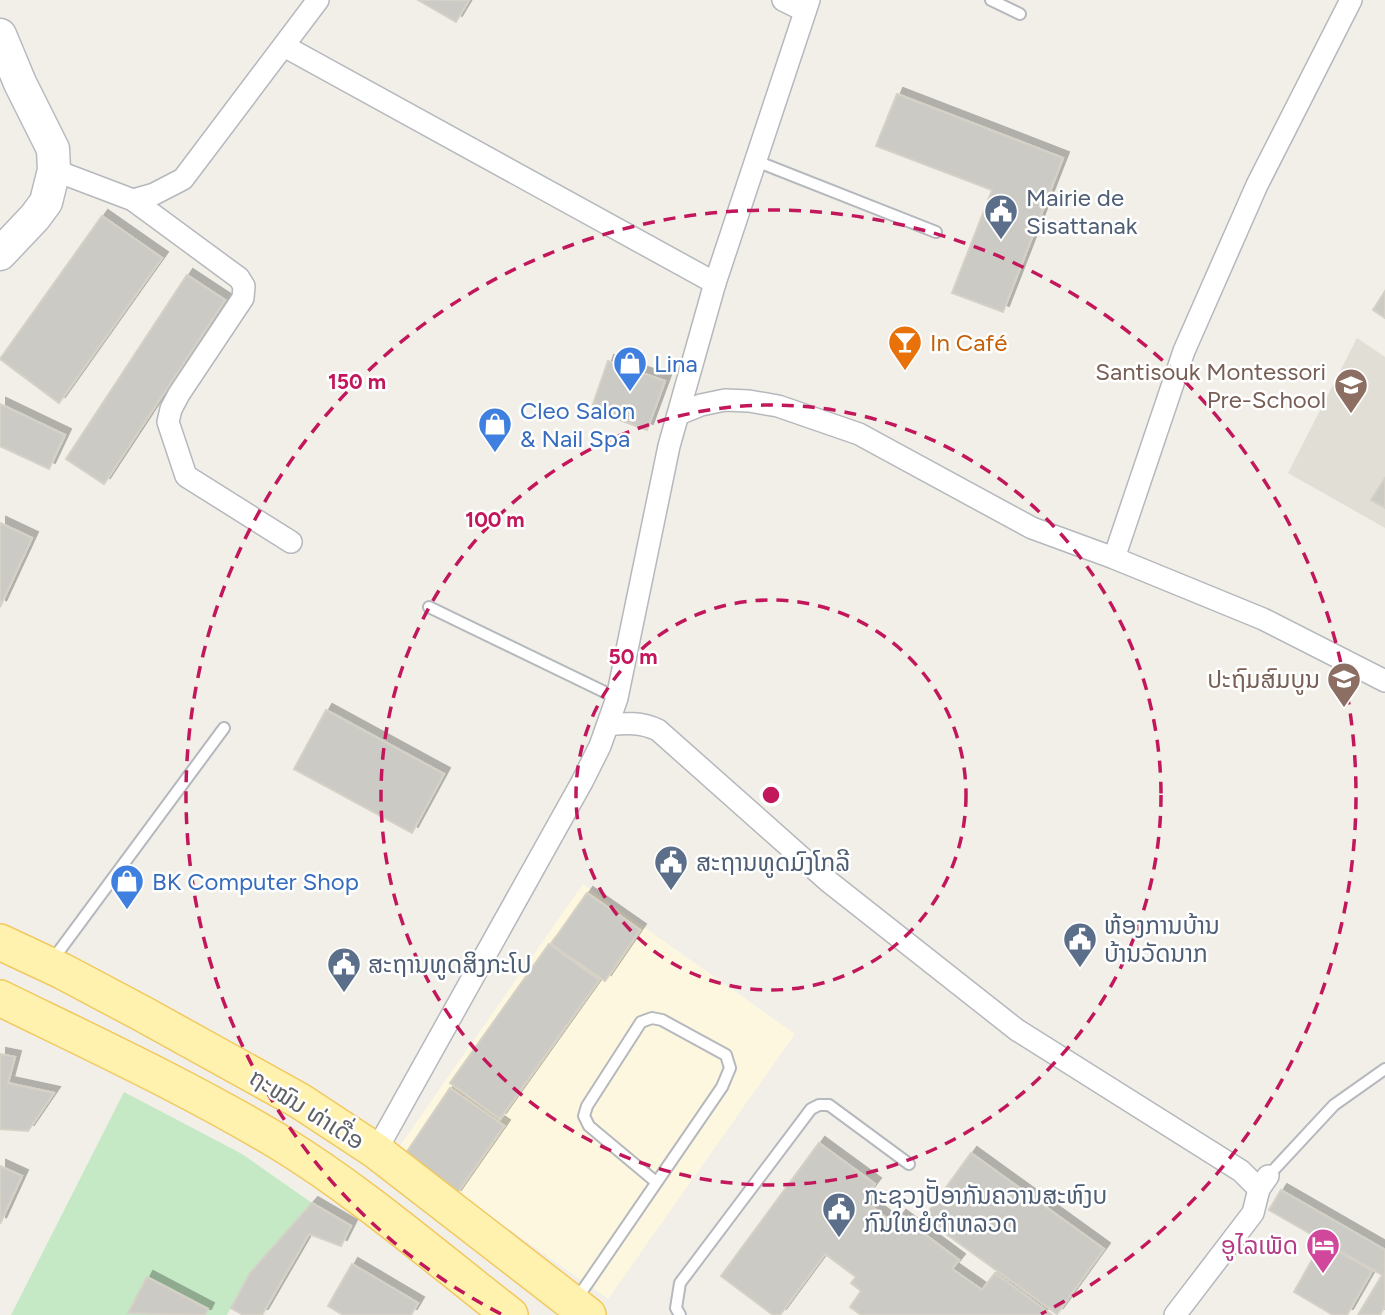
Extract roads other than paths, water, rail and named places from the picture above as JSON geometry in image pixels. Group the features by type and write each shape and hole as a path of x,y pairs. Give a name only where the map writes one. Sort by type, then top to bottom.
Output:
{"main road":[{"name":"ຖະໝົນ ທ່າເດື່ອ","path":"0,942 154,1020 300,1101 376,1151 581,1309"},
{"name":"ຖະໝົນ ທ່າເດື່ອ","path":"0,998 190,1092 281,1143 348,1189 510,1315"},
{"path":"348,1189 376,1151"}],"street":[{"path":"133,200 154,194 183,179 318,0"},
{"path":"376,1151 582,782 608,725 617,698 669,446 715,283 807,5 783,0"},
{"path":"1114,558 1184,351 1256,185 1350,0"},
{"path":"0,36 53,149 54,170 46,202 0,254"},
{"path":"284,46 715,283"},
{"path":"54,170 133,200 239,278 244,286 243,298 171,409 168,422 186,476 291,542"},
{"path":"679,414 701,405 725,400 749,401 778,406 859,434 1032,528 1114,558 1263,619 1385,681"},
{"path":"608,725 645,724 658,730 828,881 1017,1030 1241,1171 1263,1182 1253,1213 1175,1315"}],"lane":[{"path":"991,0 1020,14"},
{"path":"756,161 936,232"},
{"path":"429,607 617,698"},
{"path":"49,965 224,728"},
{"path":"581,1309 656,1182 722,1087 730,1068 726,1055 662,1020 652,1018 641,1022 587,1106 584,1116 589,1126 656,1182"},
{"path":"1263,1182 1334,1105 1385,1069"},
{"path":"680,1315 676,1308 681,1283 811,1110 819,1105 829,1105 909,1164"}],"place":[{"name":"Mairie de Sisattanak","path":"1001,241"},
{"name":"In Café","path":"905,372"},
{"name":"Lina","path":"630,393"},
{"name":"Santisouk Montessori Pre-School","path":"1351,415"},
{"name":"Cleo Salon & Nail Spa","path":"495,454"},
{"name":"ປະຖົມສົມບູນ","path":"1344,709"},
{"name":"ສະຖານທູດມົງໂກລີ","path":"671,892"},
{"name":"BK Computer Shop","path":"127,911"},
{"name":"ຫ້ອງການບ້ານ ບ້ານວັດນາກ","path":"1080,969"},
{"name":"ສະຖານທູດສິງກະໂປ","path":"344,994"},
{"name":"ກະຊວງປັັອາກັນຄວານສະຫົງບ ກົນໃຫຍໍຕຳຫລວດ","path":"839,1239"},
{"name":"ອູໄລເພັດ","path":"1323,1275"}]}
